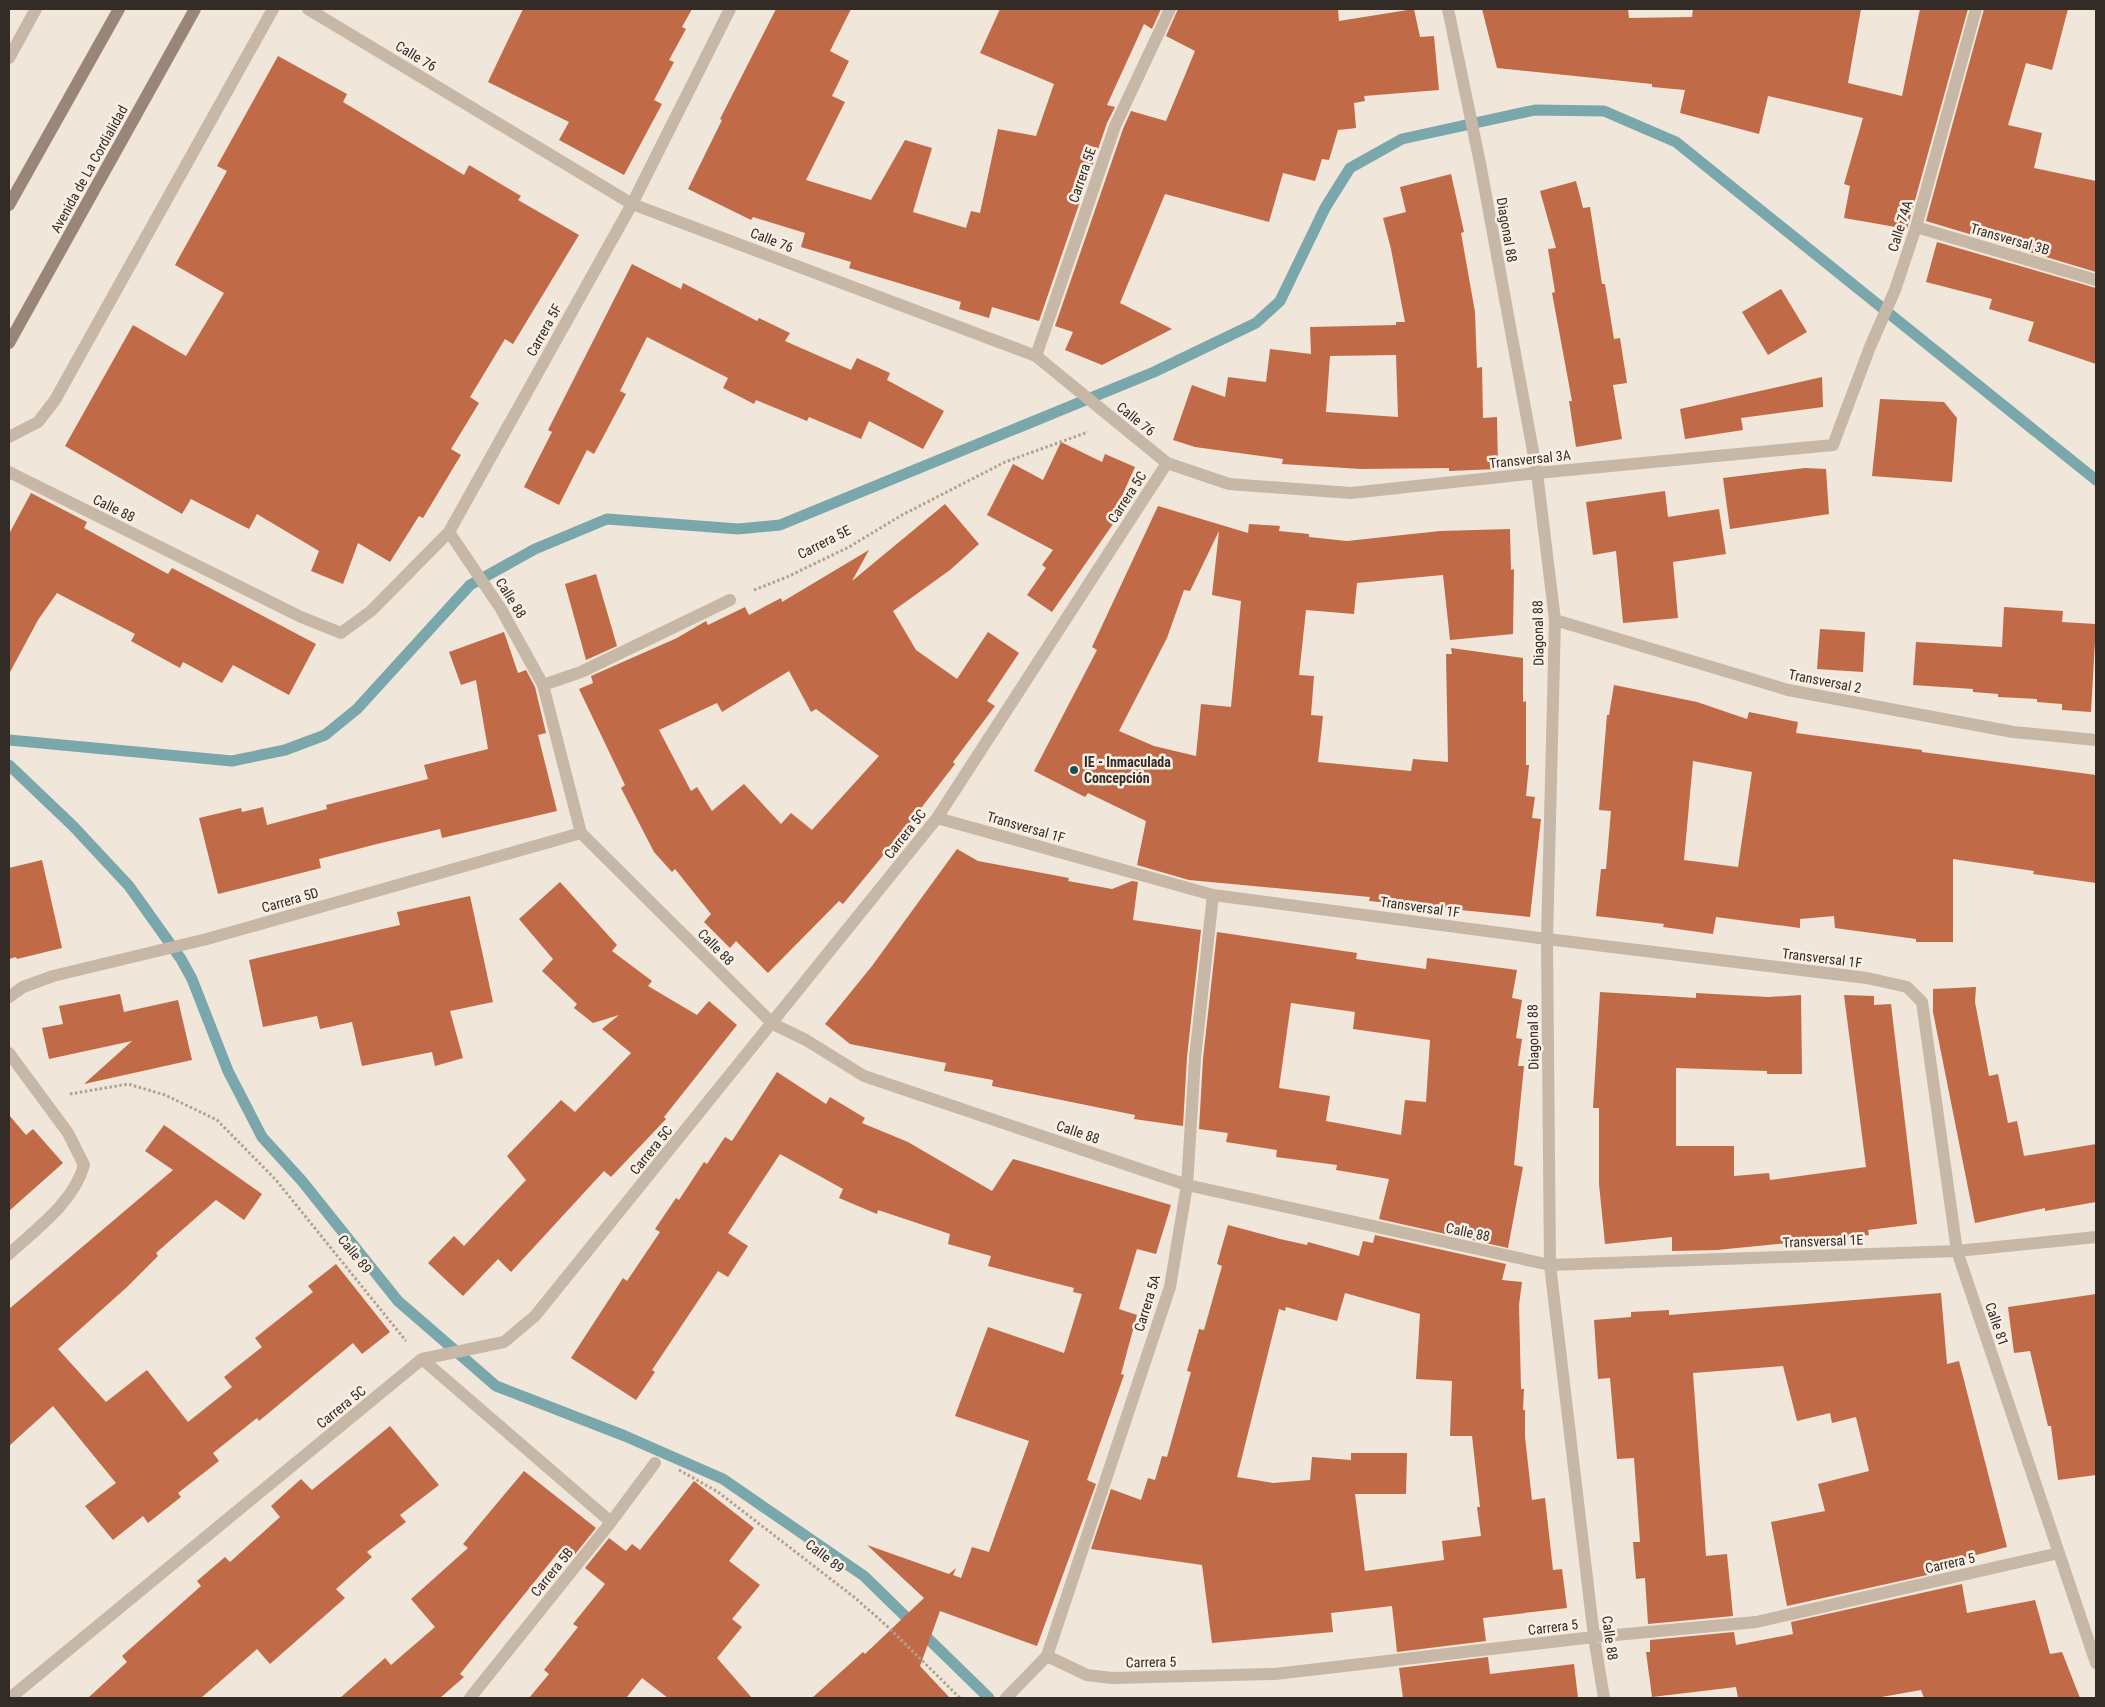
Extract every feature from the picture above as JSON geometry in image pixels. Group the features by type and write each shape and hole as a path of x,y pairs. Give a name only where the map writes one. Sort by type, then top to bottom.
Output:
{"main road":[{"path":"9,204 118,9"},
{"name":"Avenida de La Cordialidad","path":"9,343 195,9"}],"street":[{"path":"9,58 36,9"},
{"path":"9,436 38,422 55,400 273,9"},
{"name":"Calle 76","path":"308,9 632,204 1036,356 1167,463 1229,484"},
{"name":"Carrera 5F","path":"341,633 371,611 449,532 632,204 730,9"},
{"name":"Carrera 5E","path":"1036,356 1115,126 1170,9"},
{"name":"Diagonal 88","path":"1448,9 1480,163 1537,473 1555,620 1547,939 1550,1265"},
{"name":"Calle 74A","path":"1833,445 1870,347 1895,290 1916,227 1976,9"},
{"name":"Transversal 3B","path":"1916,227 2096,280"},
{"name":"Transversal 3A","path":"1229,484 1351,493 1833,445"},
{"name":"Carrera 5C","path":"10,1698 422,1360 504,1342 535,1316 564,1283 937,818 1167,463"},
{"name":"Calle 88","path":"9,472 301,617 341,633"},
{"name":"Calle 88","path":"449,532 501,609 543,685 581,833 772,1024 806,1040 864,1076 1187,1185 1550,1265 1594,1637 1604,1698"},
{"path":"543,685 581,672 730,600"},
{"name":"Transversal 2","path":"1555,620 1788,690 2013,732 2096,740"},
{"name":"Transversal 1F","path":"937,818 1213,895 1547,939 1867,978 1907,988"},
{"name":"Carrera 5D","path":"9,997 23,987 52,976 208,939 581,833"},
{"name":"Carrera 5A","path":"1009,1695 1047,1656 1170,1287 1187,1185 1195,1058 1213,895"},
{"name":"Calle 81","path":"1907,988 1922,1002 1957,1251 2096,1664"},
{"path":"9,1053 68,1133 84,1165 81,1178 70,1194 9,1254"},
{"name":"Transversal 1E","path":"1550,1265 1957,1251 2096,1237"},
{"path":"422,1360 611,1522"},
{"name":"Carrera 5B","path":"470,1698 611,1522 655,1462"},
{"name":"Carrera 5","path":"1047,1656 1087,1675 1112,1678 1275,1674 1594,1637 1756,1622 2059,1553"}],"path":[{"name":"Carrera 5E","path":"730,600 787,577 849,548 902,515 1005,462 1117,423"},
{"name":"Calle 89","path":"42,1099 128,1084 165,1095 216,1120 276,1180 422,1360"},
{"name":"Calle 89","path":"655,1462 678,1470 718,1492 854,1597 887,1626 960,1698"}],"building":[{"path":"523,9 692,9 682,27 686,29 669,60 674,62 654,100 662,104 624,175 559,140 569,122 488,82"},
{"path":"776,9 851,9 830,51 849,61 832,96 845,102 806,180 871,200 905,140 932,148 913,212 966,228 971,211 980,213 998,129 1036,136 1054,84 980,53 1000,9 1161,9 1152,29 1144,24 1107,105 1115,107 1107,123 1039,321 992,307 989,318 959,309 961,302 849,268 851,262 801,247 805,233 753,217 751,220 688,189 722,120 720,119"},
{"path":"1178,9 1338,9 1339,21 1414,9 1420,37 1434,36 1439,90 1364,96 1365,101 1354,103 1356,128 1338,130 1329,160 1322,159 1315,181 1283,173 1269,222 1165,194 1120,303 1172,329 1102,365 1065,350 1073,332 1055,326 1123,129 1131,111 1166,121 1195,51 1166,36"},
{"path":"1482,9 1628,9 1629,18 1692,17 1693,9 1861,9 1848,83 1902,96 1920,9 1968,9 1907,229 1844,218 1850,186 1844,184 1863,118 1768,96 1759,134 1680,113 1685,90 1652,87 1652,84 1497,68"},
{"path":"1984,9 2068,9 2052,70 2026,63 2008,125 2042,133 2034,168 2096,181 2096,272 1926,221"},
{"path":"278,56 347,94 343,102 464,175 469,165 521,196 518,200 579,235 513,344 505,339 470,397 479,403 451,449 461,455 423,518 419,516 390,562 358,543 343,584 311,571 319,551 257,514 249,529 191,499 182,514 65,446 133,325 186,356 224,293 175,265 227,171 217,166"},
{"path":"1451,174 1464,232 1461,233 1475,312 1477,368 1482,367 1483,418 1497,417 1498,469 1449,471 1449,468 1361,469 1282,464 1283,459 1195,447 1173,440 1192,385 1225,397 1228,377 1266,382 1270,349 1311,354 1310,327 1396,325 1396,322 1405,322 1383,218 1406,212 1400,187","holes":["1396,355 1398,417 1326,412 1330,356"]},
{"path":"1576,181 1583,208 1590,207 1602,284 1605,284 1614,339 1620,338 1627,383 1613,385 1622,439 1576,447 1569,401 1572,401 1552,293 1555,292 1548,249 1556,248 1540,191"},
{"path":"1937,242 2096,288 2096,364 2028,341 2034,322 1989,309 1992,299 1926,282"},
{"path":"632,264 681,289 683,283 757,321 759,318 790,333 785,341 851,370 857,358 890,373 887,380 944,411 923,449 869,421 861,439 809,417 807,421 756,400 754,404 723,388 728,378 647,337 620,391 626,394 594,454 587,450 559,505 524,487 552,432 548,430"},
{"path":"1781,289 1807,332 1768,355 1742,312"},
{"path":"1822,377 1823,407 1741,418 1743,430 1685,439 1680,409"},
{"path":"1880,399 1944,402 1957,418 1952,482 1872,476"},
{"path":"1061,442 1102,462 1105,454 1135,467 1122,496 1131,498 1052,612 1027,595 1046,568 1042,565 1053,550 987,515 1013,464 1043,480"},
{"path":"1805,468 1826,469 1829,514 1730,529 1723,478"},
{"path":"1665,491 1668,517 1719,509 1726,554 1673,562 1678,618 1623,623 1616,551 1593,555 1586,502"},
{"path":"31,493 87,522 84,528 168,574 172,568 316,644 289,695 233,665 222,683 183,662 180,668 131,641 135,634 57,593 38,620 9,674 9,534"},
{"path":"945,504 979,544 950,570 893,611 916,650 957,679 988,632 1019,653 987,701 995,706 953,762 955,764 905,829 843,904 839,901 768,973 736,941 730,948 704,922 711,914 675,869 672,872 654,852 621,788 625,785 579,689 593,683 591,676 677,638 706,621 708,625 745,607 749,615 781,598 782,602 869,550 852,581","holes":["789,671 811,712 816,709 879,756 812,830 791,813 781,824 744,784 712,811 697,787 691,791 659,730 717,703 722,712"]},
{"path":"1158,506 1248,533 1249,524 1280,526 1279,531 1309,534 1309,537 1347,541 1440,531 1510,529 1511,570 1514,569 1513,634 1450,640 1443,575 1357,583 1354,614 1306,610 1299,675 1314,676 1311,715 1323,716 1318,762 1411,771 1413,759 1448,762 1446,654 1452,654 1451,648 1523,658 1523,702 1526,701 1526,765 1529,765 1526,796 1535,797 1532,818 1541,819 1530,917 1369,901 1370,897 1189,880 1137,865 1146,821 1088,793 1085,797 1034,771 1097,650 1092,647","holes":["1219,531 1212,595 1241,601 1231,707 1201,704 1196,756 1154,746 1119,731 1167,638 1184,590 1190,591"]},
{"path":"596,574 617,646 586,660 565,584"},
{"path":"2004,607 2063,611 2062,622 2096,624 2091,712 2062,710 2062,704 2037,702 2037,699 1998,697 1998,694 1973,692 1973,689 1913,685 1916,642 2002,647"},
{"path":"1820,629 1865,632 1863,672 1817,669"},
{"path":"504,632 518,673 526,670 535,687 546,733 538,735 557,811 442,838 440,829 377,844 319,859 321,868 218,894 199,818 241,808 242,812 263,807 267,825 327,809 326,805 428,779 424,765 488,749 476,680 461,685 449,652"},
{"path":"1614,685 1697,702 1747,719 1749,712 1798,722 1796,733 2096,775 2096,883 2033,874 2034,871 1953,859 1953,942 1916,942 1916,939 1835,928 1834,916 1800,919 1800,928 1716,917 1713,934 1663,927 1664,924 1596,916 1601,869 1606,869 1611,811 1599,810 1607,715 1609,715","holes":["1693,761 1752,772 1738,867 1684,860"]},
{"path":"957,849 978,861 1069,878 1068,881 1112,889 1132,881 1138,882 1133,920 1201,930 1187,1057 1183,1126 1134,1119 1135,1115 992,1086 993,1080 944,1071 946,1063 850,1044 825,1024 872,966"},
{"path":"42,860 62,948 17,959 16,957 9,959 9,868"},
{"path":"560,882 617,945 612,951 652,981 648,986 697,1015 709,1001 737,1025 664,1117 666,1119 611,1177 604,1171 511,1272 498,1259 463,1296 428,1263 454,1236 464,1246 526,1180 507,1156 561,1100 575,1112 631,1053 602,1029 619,1015 593,1023 574,1008 577,1004 542,971 553,959 519,919"},
{"path":"470,896 493,1002 450,1011 463,1058 435,1066 432,1052 362,1066 352,1022 320,1029 317,1016 263,1027 249,960 400,925 397,912"},
{"path":"1217,932 1357,953 1356,959 1426,969 1427,958 1517,970 1512,998 1522,1000 1516,1038 1522,1039 1518,1066 1524,1066 1514,1165 1523,1167 1508,1248 1379,1219 1389,1179 1336,1170 1337,1165 1276,1157 1277,1150 1226,1142 1228,1133 1199,1129 1203,1059","holes":["1291,1003 1355,1012 1353,1029 1430,1040 1426,1102 1405,1100 1401,1135 1326,1121 1330,1096 1279,1088"]},
{"path":"1976,987 1975,1002 1989,1076 1998,1074 2008,1123 2017,1121 2024,1156 2096,1144 2096,1202 2045,1211 2045,1208 1975,1223 1933,1012 1933,989"},
{"path":"1600,992 1696,998 1696,993 1768,997 1801,995 1802,1074 1767,1074 1767,1071 1676,1068 1676,1146 1734,1146 1734,1176 1769,1173 1770,1180 1866,1167 1844,995 1874,996 1874,1005 1891,1004 1917,1224 1868,1230 1869,1235 1717,1250 1672,1251 1672,1237 1605,1244 1599,1184 1599,1108 1593,1108"},
{"path":"120,994 124,1012 178,1000 192,1060 84,1084 132,1041 49,1059 42,1028 63,1024 59,1006"},
{"path":"777,1072 826,1104 830,1097 865,1118 862,1123 908,1142 992,1191 1013,1159 1171,1205 1156,1254 1137,1249 1119,1309 1137,1315 1121,1374 1124,1375 1087,1480 1096,1484 1037,1646 940,1611 920,1666 950,1698 812,1698 863,1652 865,1654 924,1598 867,1545 949,1574 956,1568 953,1575 961,1578 972,1547 989,1552 1029,1441 955,1416 988,1327 1064,1353 1082,1294 1073,1292 1074,1288 988,1266 991,1256 948,1244 950,1234 878,1210 877,1214 839,1198 843,1189 780,1154 728,1233 748,1246 728,1277 718,1271 652,1370 655,1372 636,1400 571,1358 623,1278 627,1281 660,1232 655,1229 676,1198 679,1200 704,1162 707,1164 725,1137 732,1141"},
{"path":"9,1115 26,1135 33,1129 63,1163 9,1211"},
{"path":"164,1125 262,1194 244,1220 216,1200 156,1253 158,1256 127,1287 58,1349 106,1402 147,1370 188,1422 232,1387 224,1377 262,1347 255,1338 313,1292 308,1286 336,1264 390,1332 362,1354 353,1343 259,1421 257,1418 213,1453 219,1461 178,1493 181,1497 148,1523 143,1516 113,1540 85,1506 116,1483 53,1406 9,1446 9,1309 173,1170 145,1151"},
{"path":"1228,1225 1307,1245 1308,1242 1359,1256 1363,1241 1373,1243 1375,1235 1506,1264 1502,1280 1522,1282 1519,1305 1521,1389 1524,1389 1523,1410 1525,1410 1525,1437 1532,1500 1545,1498 1553,1570 1562,1569 1567,1608 1483,1618 1486,1641 1397,1652 1392,1606 1331,1613 1333,1632 1212,1643 1202,1565 1091,1549 1111,1489 1141,1500 1148,1478 1155,1480 1162,1456 1167,1457 1191,1372 1187,1371 1199,1329 1204,1330 1222,1266 1217,1264","holes":["1345,1293 1420,1314 1416,1379 1452,1381 1450,1436 1472,1436 1480,1507 1477,1507 1481,1536 1442,1541 1444,1560 1365,1571 1355,1494 1406,1494 1407,1453 1351,1453 1351,1460 1312,1457 1310,1480 1273,1483 1237,1477 1279,1309 1285,1311 1286,1307 1337,1321"]},
{"path":"1941,1293 1947,1364 1959,1361 2007,1547 1957,1560 1959,1568 1787,1606 1771,1522 1825,1511 1818,1484 1869,1471 1856,1417 1832,1423 1830,1413 1797,1421 1783,1366 1693,1373 1706,1556 1727,1554 1733,1616 1648,1624 1645,1578 1636,1579 1633,1542 1640,1542 1634,1458 1617,1459 1610,1378 1598,1379 1594,1320 1631,1317 1631,1312 1669,1310 1669,1315"},
{"path":"2096,1294 2096,1475 2058,1480 2051,1426 2048,1426 2030,1351 2014,1353 2008,1307"},
{"path":"390,1426 439,1485 400,1515 406,1522 367,1552 372,1557 336,1589 345,1598 270,1664 257,1649 201,1698 88,1698 127,1662 122,1656 201,1586 197,1581 225,1557 230,1562 280,1517 271,1506 301,1479 312,1490"},
{"path":"524,1471 596,1528 572,1558 561,1549 460,1674 464,1677 440,1698 340,1698 385,1658 391,1665 435,1627 411,1599 468,1548 463,1544"},
{"path":"694,1481 754,1528 729,1561 760,1585 732,1619 742,1627 717,1658 752,1698 668,1698 642,1678 626,1698 529,1698 549,1674 544,1670 578,1627 573,1624 605,1584 585,1568 609,1538 626,1551 632,1544 640,1550"},
{"path":"1962,1584 1967,1613 2035,1600 2050,1654 2062,1652 2080,1698 1924,1698 1921,1690 1876,1698 1738,1698 1736,1687 1652,1697 1646,1652 1650,1652 1650,1640 1734,1632 1736,1645 1793,1634 1791,1622"},
{"path":"1488,1657 1490,1674 1574,1664 1578,1698 1403,1698 1399,1668"}],"waterway":[{"path":"9,740 232,761 285,750 325,735 357,709 470,585 535,549 607,519 738,529 780,525 1154,372 1256,323 1280,301 1325,208 1350,168 1402,139 1535,110 1604,111 1676,142 2096,480"},
{"path":"9,765 73,826 129,886 181,959 192,979 228,1071 262,1137 302,1181 398,1301 496,1386 625,1436 723,1479 864,1576 989,1698"}],"place":[{"name":"IE - Inmaculada Concepción","path":"1074,770"}]}
